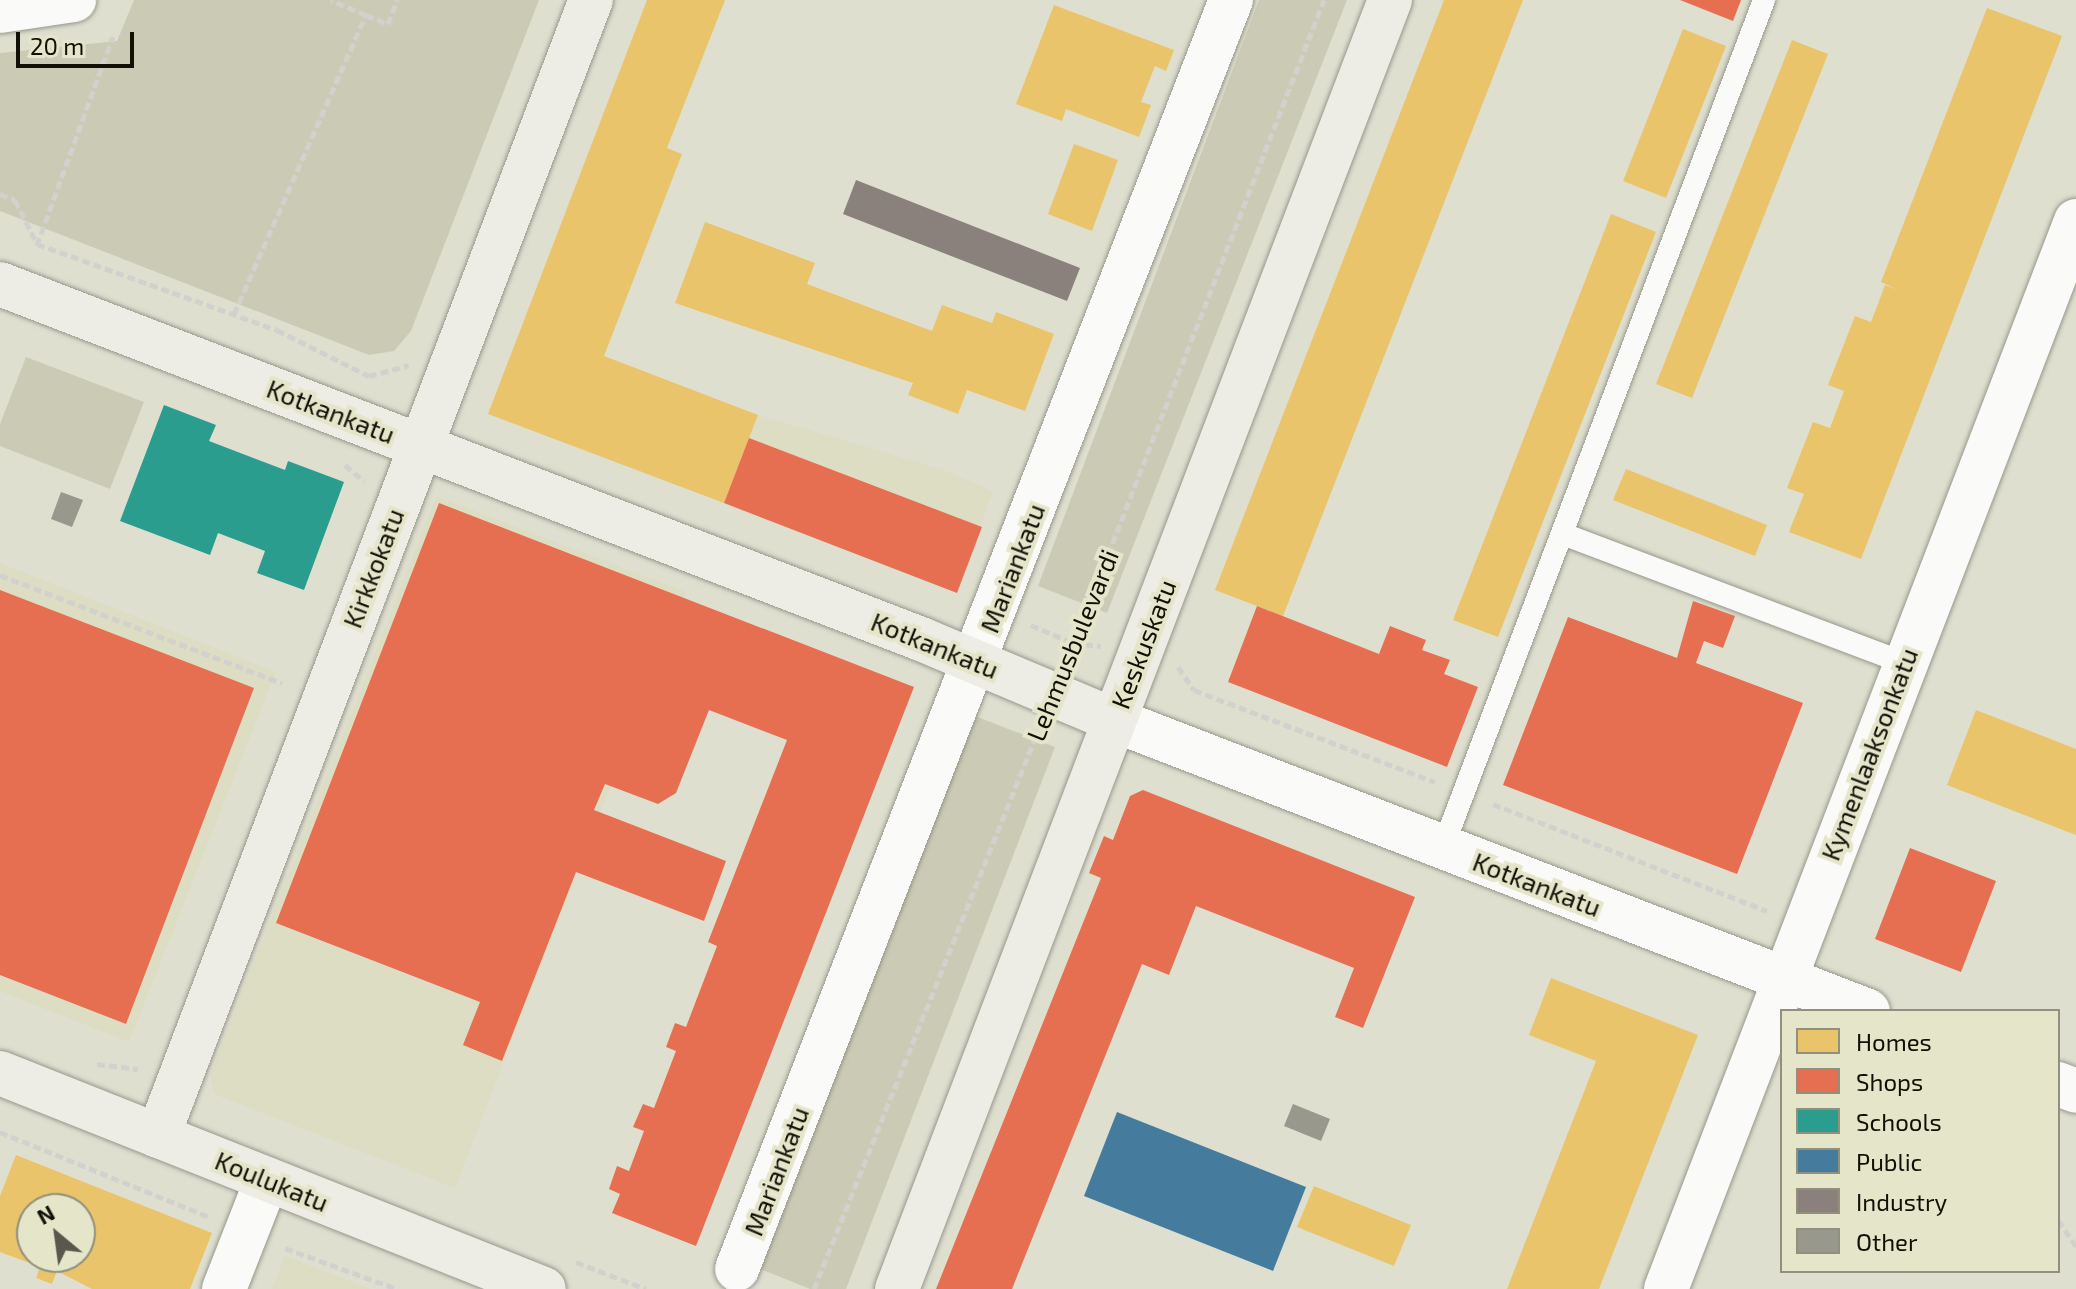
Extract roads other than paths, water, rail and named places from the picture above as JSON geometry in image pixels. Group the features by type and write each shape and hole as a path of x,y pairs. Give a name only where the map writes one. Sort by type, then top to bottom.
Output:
{"main road":[{"name":"Kirkkokatu","path":"158,1136 591,0"},
{"name":"Keskuskatu","path":"897,1289 1390,0"},
{"name":"Kotkankatu","path":"0,284 977,661 1114,720"},
{"name":"Koulukatu","path":"0,1073 544,1289"}],"street":[{"name":"Mariankatu","path":"737,1269 977,661 1231,0"},
{"path":"0,11 74,1"},
{"name":"Kymenlaaksonkatu","path":"1666,1289 2076,221"},
{"name":"Kotkankatu","path":"1114,720 1863,1009"},
{"path":"224,1289 267,1179"}],"lane":[{"path":"1443,847 1764,0"},
{"path":"1563,534 1904,663"}]}
